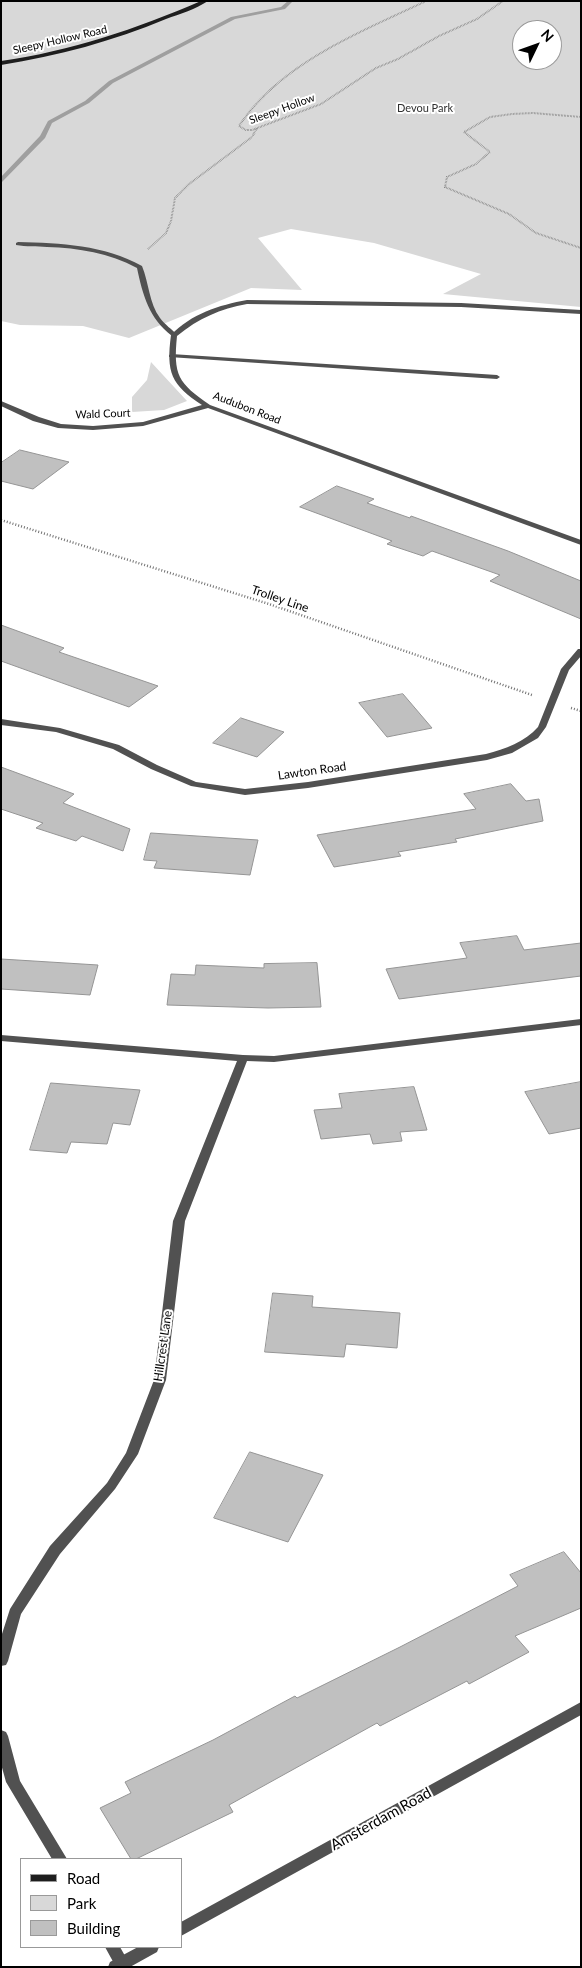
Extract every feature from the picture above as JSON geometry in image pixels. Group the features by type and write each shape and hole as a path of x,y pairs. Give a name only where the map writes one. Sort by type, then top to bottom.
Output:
{"main road":[{"name":"Sleepy Hollow Road","path":"1,63 46,56 113,38 206,1"}],"street":[{"path":"18,244 76,248 104,253 122,258 140,267 144,294 155,317 165,329 174,335 203,313 221,306 247,302 461,305 581,312"},
{"name":"Audubon Road","path":"174,335 171,356 175,378 186,392 208,406 581,542"},
{"path":"171,356 497,377"},
{"name":"Wald Court","path":"1,403 36,419 61,426 93,428 143,424 208,406"},
{"name":"Lawton Road","path":"1,722 57,730 116,748 194,784 245,792 308,785 487,758 509,751 535,736 542,727 565,669 581,651"},
{"path":"1,1038 274,1059 581,1022"},
{"name":"Hillcrest Lane","path":"1,1661 15,1613 55,1550 111,1486 132,1454 160,1380 179,1221 244,1058"},
{"name":"Amsterdam Road","path":"182,1929 581,1708"},
{"path":"1,1736 14,1782 59,1858"},
{"path":"112,1948 119,1965 150,1948"}],"path":[{"name":"Sleepy Hollow","path":"426,1 328,49 293,72 263,95 239,126 246,130 257,128 320,104 376,68 398,59 439,36 477,19 502,1"},
{"path":"581,117 533,113 490,117 464,132 469,138 485,146 490,152 476,164 447,177 446,187 509,214 536,233 581,248"},
{"path":"140,267 142,256 166,233 171,221 174,198 252,137 257,128"},
{"name":"Trolley Line","path":"1,520 269,604 552,702"}],"green space":[{"name":"Devou Park","path":"1,1 581,1 581,307 443,294 481,274 374,243 291,229 258,238 302,290 251,288 129,338 83,326 20,325 1,321"},
{"path":"151,362 187,401 164,410 132,412 132,397 147,380"}],"building":[{"path":"20,450 69,462 33,489 1,481 1,463"},
{"path":"337,486 374,499 367,503 410,518 411,516 508,551 581,581 581,619 490,581 500,575 432,551 423,556 387,544 392,541 300,507"},
{"path":"1,625 64,648 59,652 158,686 129,707 1,661"},
{"path":"403,694 432,728 387,737 359,703"},
{"path":"241,718 284,732 257,757 213,743"},
{"path":"1,767 74,794 63,803 130,829 123,851 82,836 76,841 36,828 43,823 1,809"},
{"path":"511,784 526,801 539,799 543,821 455,839 457,842 398,852 401,856 334,867 317,835 476,809 464,794"},
{"path":"151,833 258,840 250,875 154,868 157,861 144,860"},
{"path":"517,936 524,950 581,943 581,976 399,999 386,969 467,958 460,943"},
{"path":"1,959 98,965 90,995 1,989"},
{"path":"317,963 321,1007 268,1008 167,1005 171,974 195,975 196,965 264,968 264,964"},
{"path":"581,1082 581,1128 549,1134 525,1092"},
{"path":"51,1083 140,1090 130,1125 113,1123 107,1144 71,1142 67,1153 30,1150"},
{"path":"414,1087 427,1130 400,1132 402,1141 373,1144 370,1134 321,1139 314,1110 342,1108 339,1094"},
{"path":"273,1293 313,1296 312,1307 400,1313 397,1348 346,1344 344,1357 265,1352"},
{"path":"250,1452 323,1475 288,1542 214,1518"},
{"path":"564,1552 581,1573 581,1608 515,1636 529,1652 469,1684 467,1681 380,1726 377,1723 229,1805 233,1812 138,1858 130,1858 100,1808 131,1793 125,1782 213,1740 295,1696 297,1698 400,1647 518,1586 510,1575"}],"waterway":[{"path":"1,181 43,137 50,122 87,102 111,82 233,18 283,8 291,1"}]}
